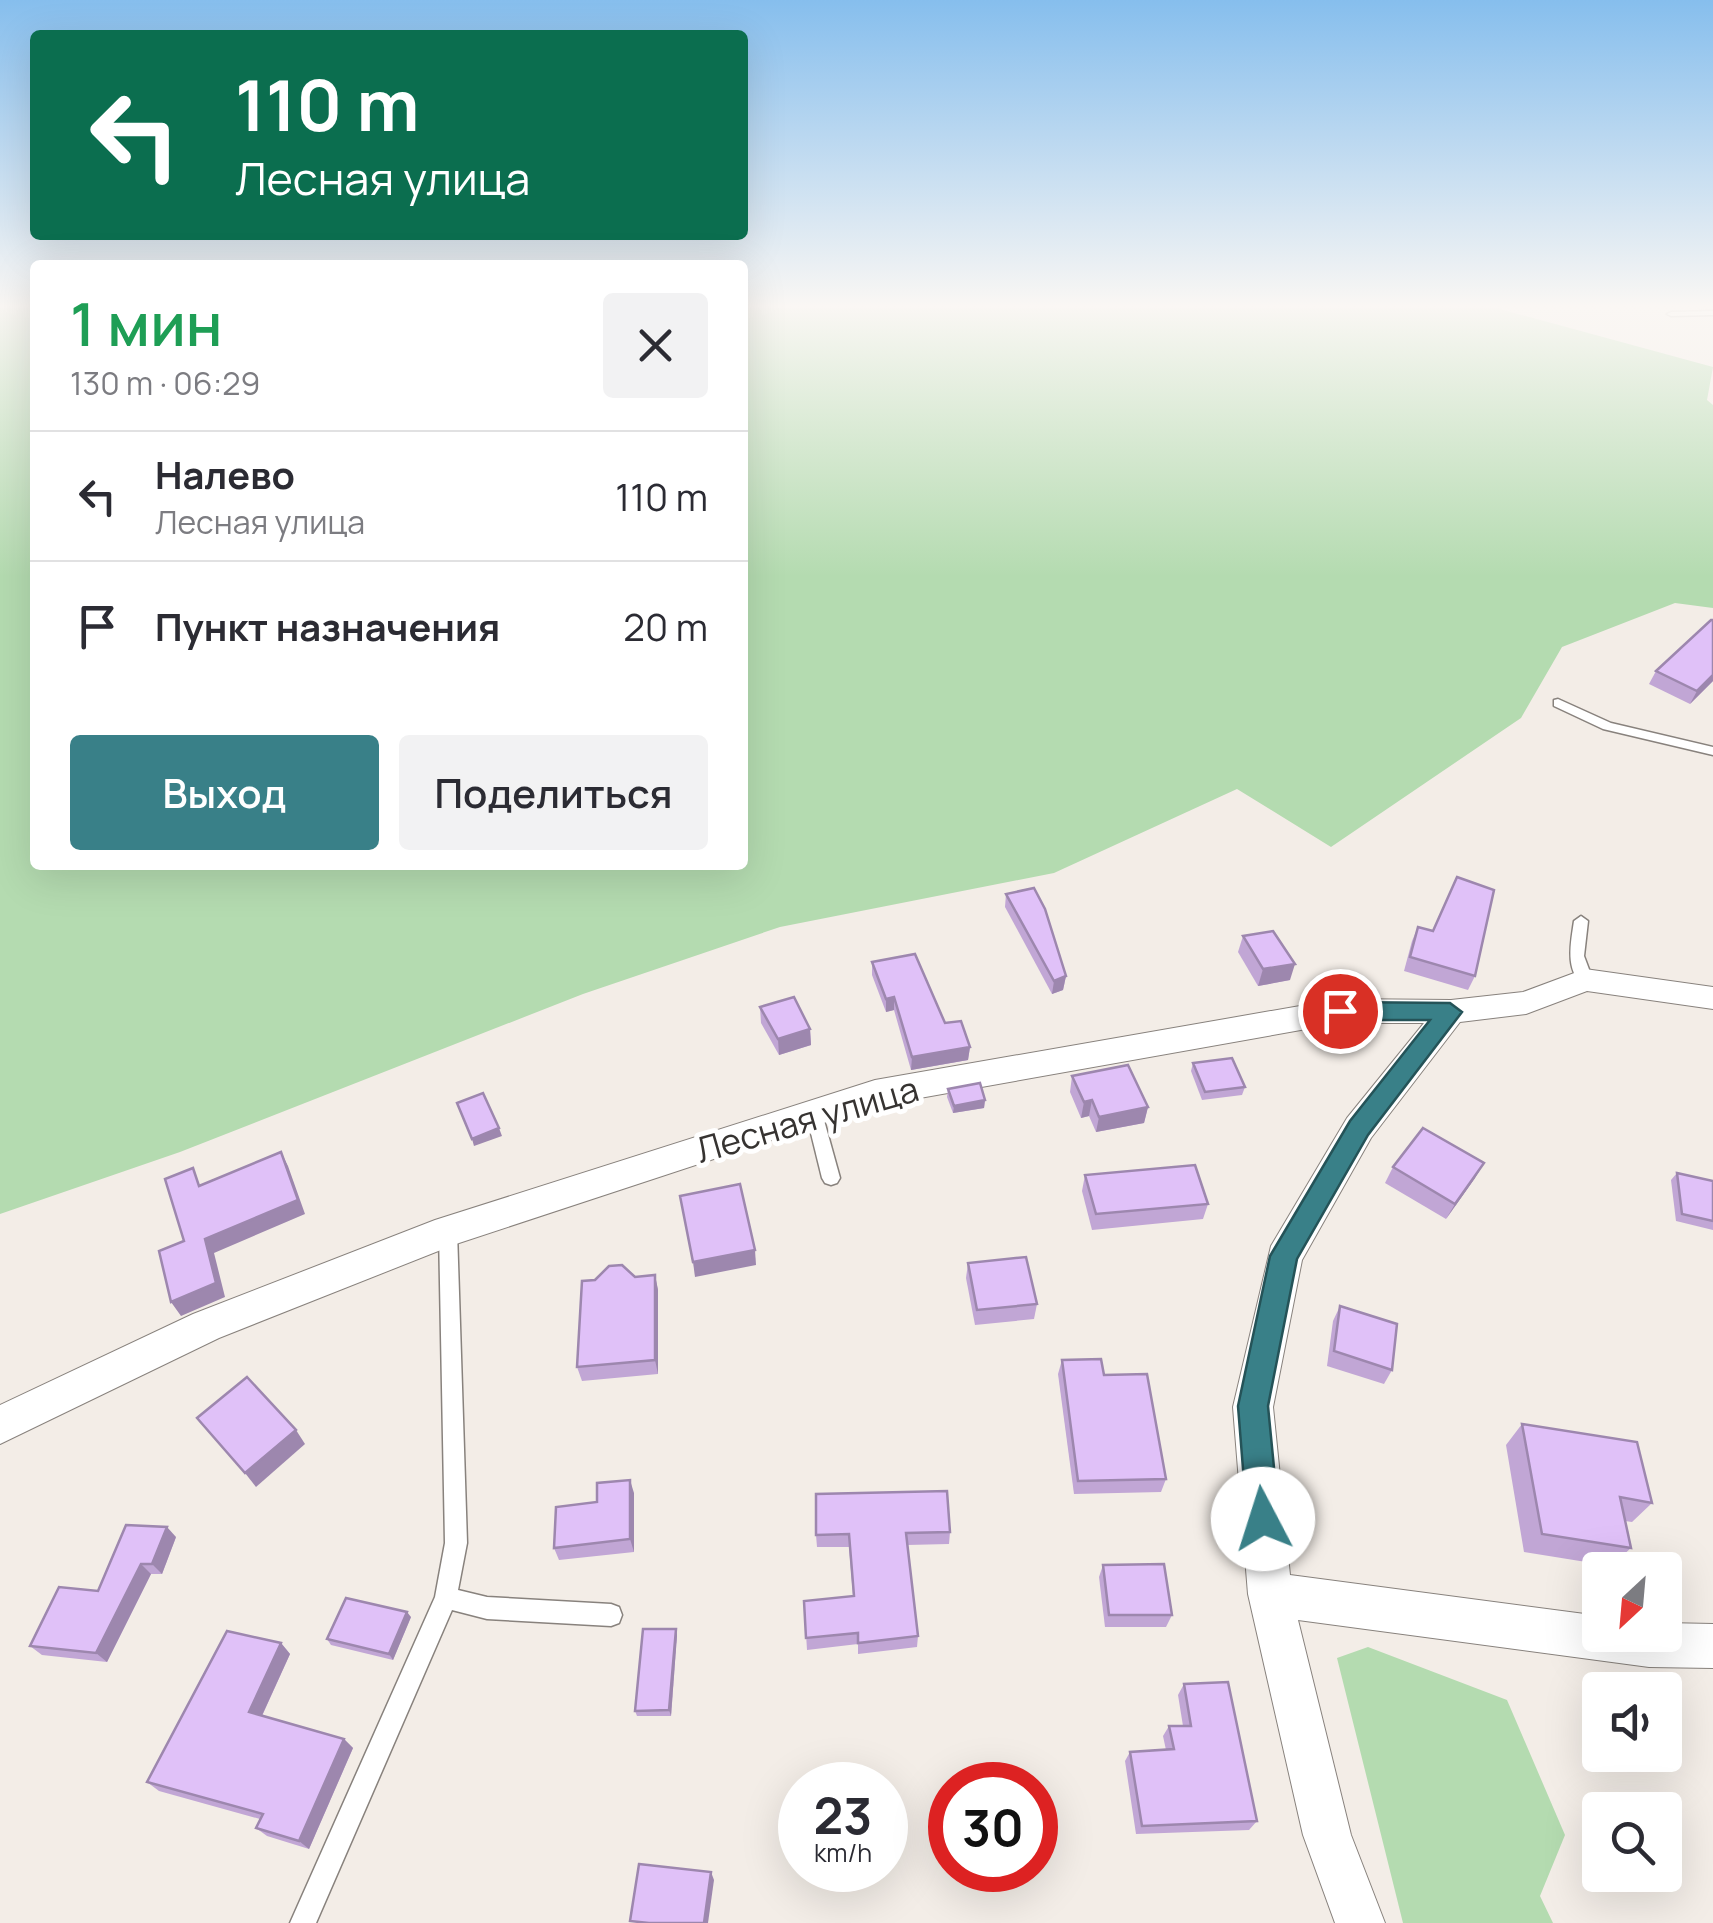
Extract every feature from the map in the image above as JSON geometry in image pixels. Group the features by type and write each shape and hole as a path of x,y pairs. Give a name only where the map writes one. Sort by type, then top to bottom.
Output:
{"street":[{"name":"Лесная улица","path":"0,1425 206,1326 448,1231 875,1093 1340,1011 1450,1012 1526,1003 1585,980 1713,998"},
{"path":"1360,1923 1327,1835 1270,1594 1253,1406 1284,1256 1359,1128 1450,1012"},
{"path":"1270,1594 1650,1645 1713,1646"}],"lane":[{"path":"1558,703 1607,726 1713,750"},
{"path":"1581,921 1576,956 1585,980"},
{"path":"814,1112 831,1178"},
{"path":"303,1923 446,1598 456,1543 448,1231"},
{"path":"446,1598 487,1608 611,1616"}],"green space":[{"path":"0,398 30,398 30,870 748,870 748,398 1707,398 1713,405 1713,608 1675,603 1562,647 1521,718 1331,847 1237,789 1054,873 780,927 583,994 180,1152 0,1214"},
{"path":"1368,1647 1507,1700 1565,1835 1540,1896 1553,1923 1403,1923 1337,1658"}],"building":[{"path":"1711,620 1713,675 1697,691 1656,671"},
{"path":"1457,877 1494,890 1475,976 1410,957 1418,927 1433,931"},
{"path":"1034,888 1045,909 1066,976 1054,981 1006,894"},
{"path":"1273,931 1295,964 1263,969 1243,936"},
{"path":"915,954 945,1023 961,1021 970,1047 912,1057 894,997 886,999 872,962"},
{"path":"794,997 810,1029 778,1039 760,1007"},
{"path":"1232,1058 1245,1087 1205,1092 1193,1063"},
{"path":"1128,1065 1148,1107 1099,1117 1092,1100 1084,1102 1072,1076"},
{"path":"980,1083 985,1100 954,1106 948,1089"},
{"path":"483,1093 499,1128 472,1139 457,1103"},
{"path":"1423,1128 1484,1163 1455,1204 1393,1167"},
{"path":"281,1152 298,1200 205,1239 216,1283 171,1302 159,1251 184,1241 165,1179 193,1168 199,1186"},
{"path":"1195,1165 1208,1204 1096,1214 1085,1175"},
{"path":"1677,1173 1713,1181 1713,1221 1682,1214"},
{"path":"740,1184 755,1250 693,1262 680,1196"},
{"path":"1026,1257 1037,1304 977,1310 968,1263"},
{"path":"622,1265 635,1277 655,1275 655,1360 577,1367 582,1281 595,1280 609,1266"},
{"path":"1340,1306 1397,1324 1392,1370 1334,1351"},
{"path":"1101,1359 1104,1375 1147,1374 1166,1479 1078,1481 1062,1360"},
{"path":"247,1377 296,1430 245,1473 197,1418"},
{"path":"1522,1424 1637,1442 1652,1503 1620,1497 1631,1548 1542,1534"},
{"path":"630,1480 630,1539 554,1548 556,1507 597,1502 597,1483"},
{"path":"947,1491 950,1532 906,1533 918,1636 858,1643 858,1633 806,1638 804,1601 854,1596 849,1534 816,1535 816,1494"},
{"path":"126,1525 167,1527 152,1564 141,1564 96,1653 30,1646 59,1587 98,1591"},
{"path":"1164,1564 1172,1615 1109,1615 1103,1565"},
{"path":"346,1598 407,1612 389,1654 327,1639"},
{"path":"643,1629 676,1629 669,1710 635,1711"},
{"path":"227,1631 281,1643 249,1712 344,1739 299,1841 256,1828 263,1814 147,1782"},
{"path":"1228,1682 1257,1821 1142,1826 1130,1752 1174,1749 1169,1726 1191,1726 1184,1684"},
{"path":"639,1864 711,1872 704,1923 630,1921"}],"route":[{"path":"1263,1519 1253,1406 1284,1256 1359,1128 1450,1012 1340,1011"}]}
